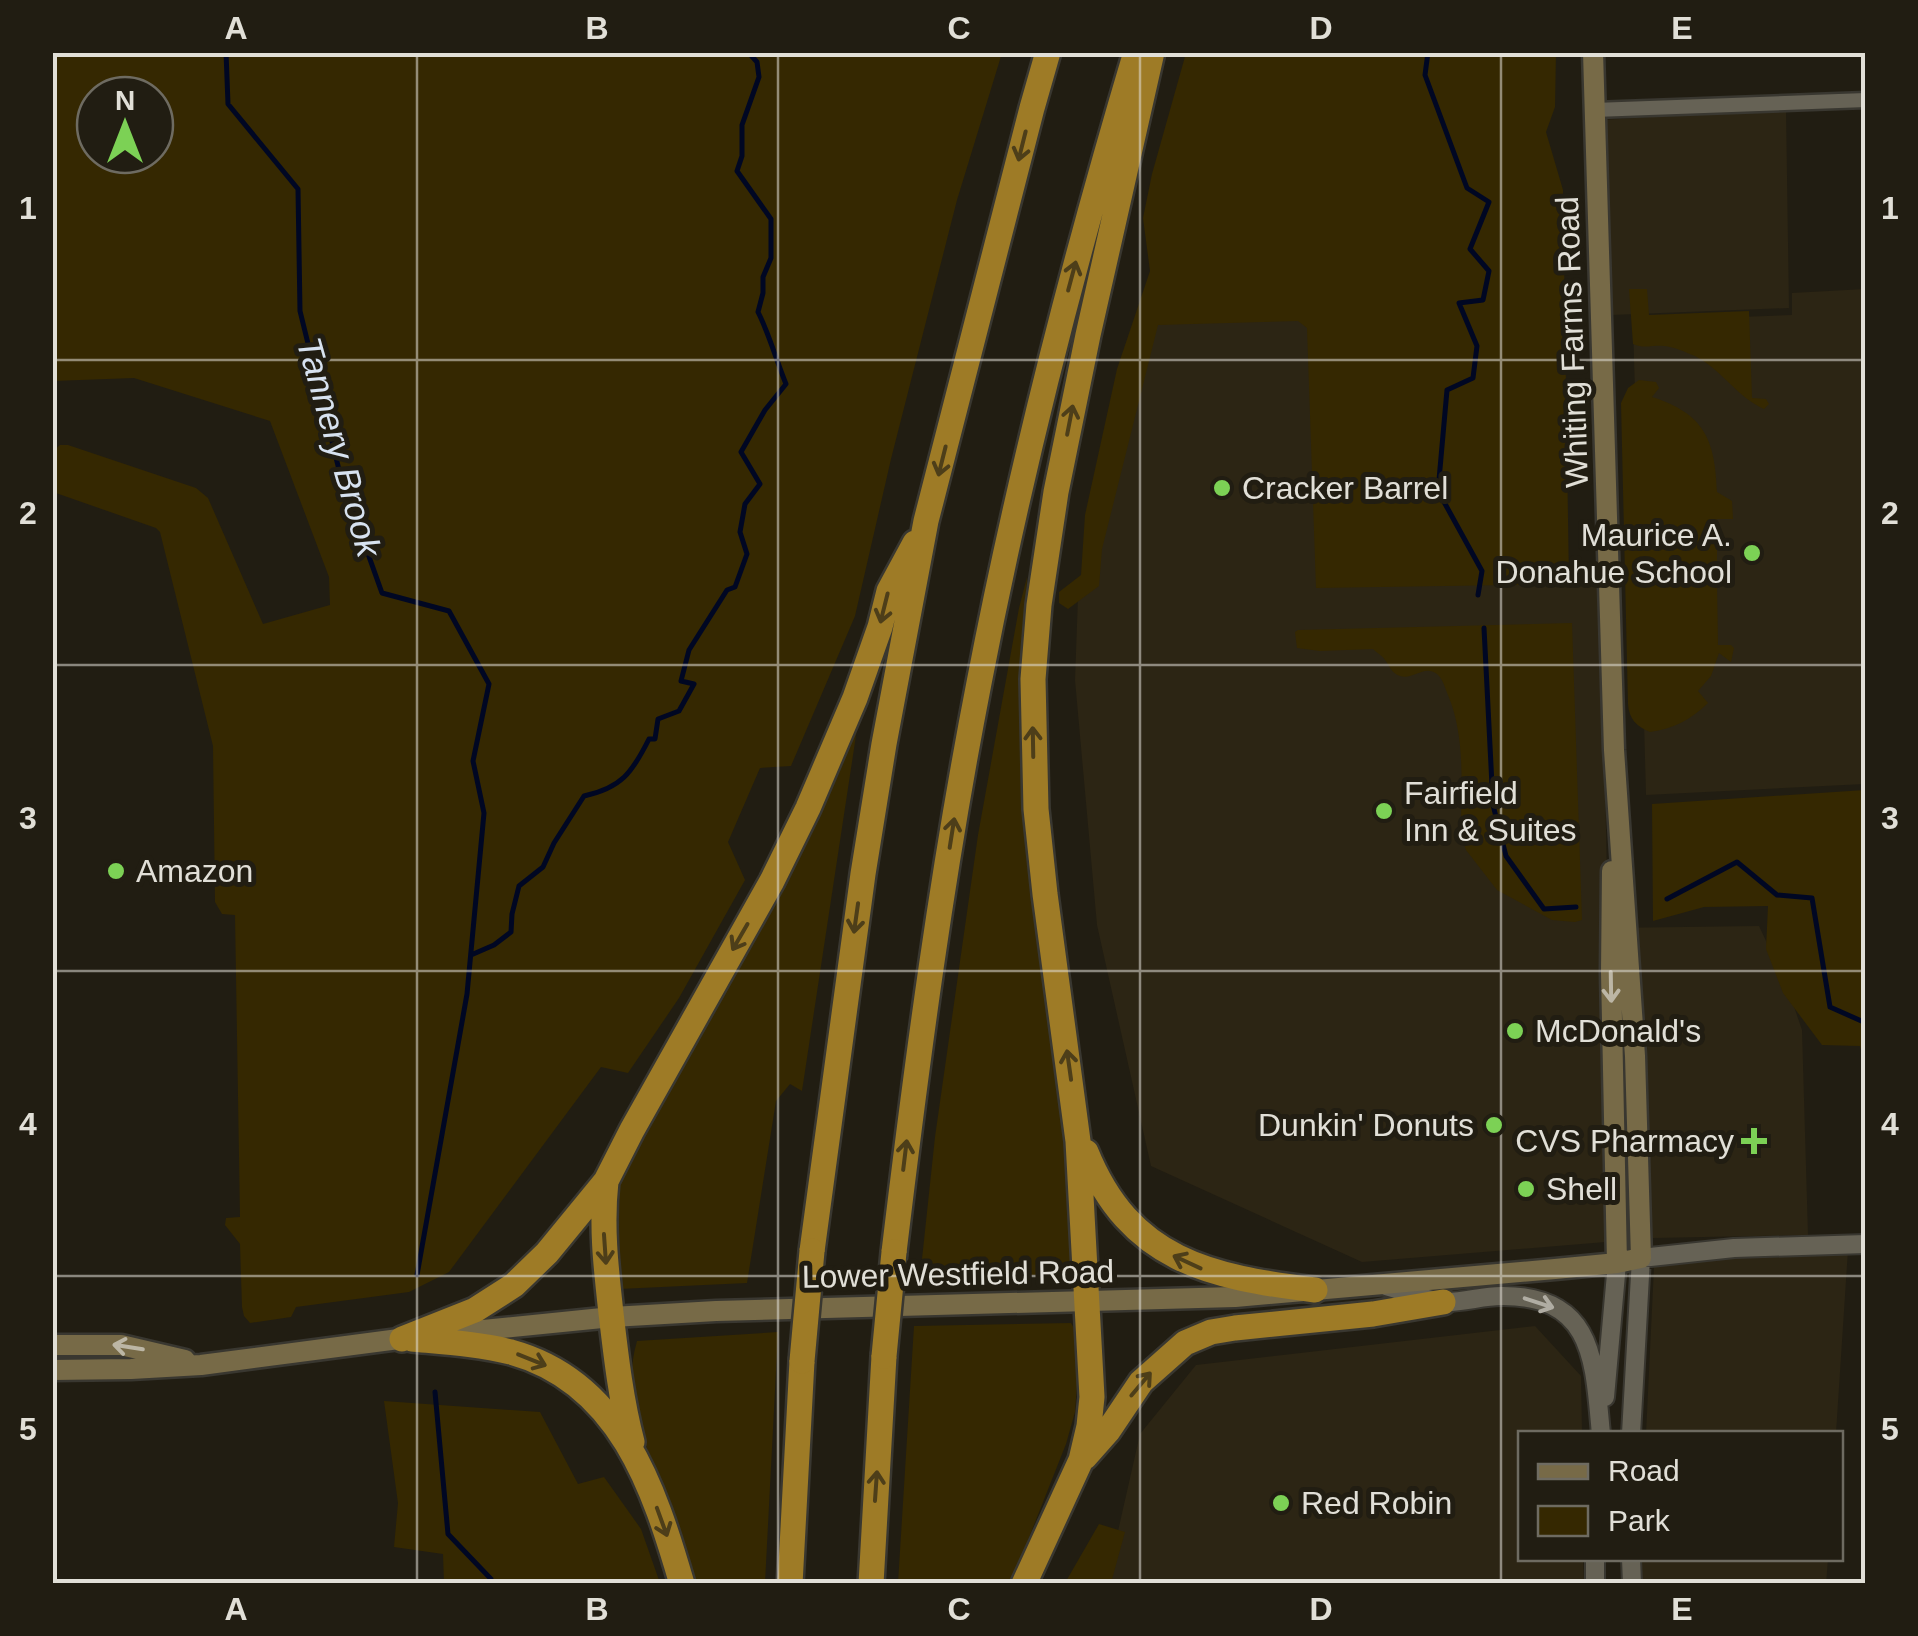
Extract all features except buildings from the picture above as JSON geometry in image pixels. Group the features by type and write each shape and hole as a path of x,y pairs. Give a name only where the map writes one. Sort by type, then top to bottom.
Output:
{"highway":[{"path":"790,1584 812,1252 863,874 926,521 1048,52"},
{"path":"871,1584 894,1252 936,930 979,683 1043,389 1136,52"},
{"path":"1024,1584 1081,1460 1092,1397 1077,1128 1036,809 1032,708 1036,642 1046,548 1063,455 1152,52"},
{"path":"402,1338 475,1310 514,1285 547,1253 606,1181 808,808 862,680 889,591 926,521"},
{"path":"1077,1128 1110,1199 1128,1221 1166,1251 1202,1269 1234,1278 1315,1290"},
{"path":"606,1181 603,1226 617,1368 638,1462"},
{"path":"1081,1460 1108,1431 1141,1382 1185,1343 1211,1332 1235,1328 1373,1314 1443,1302"},
{"path":"402,1338 500,1350 549,1367 573,1383 624,1435 660,1516 682,1584"}],"main road":[{"name":"Whiting Farms Road","path":"1592,52 1614,750 1635,1056 1641,1258"},
{"name":"Whiting Farms Road","path":"1614,750 1611,972 1617,1263"},
{"name":"Lower Westfield Road","path":"52,1370 201,1364 612,1317 716,1310 1235,1296 1641,1258"},
{"path":"52,1345 121,1345 201,1364"}],"street":[{"path":"1594,110 1866,100"},
{"name":"Lower Westfield Road","path":"1641,1258 1734,1248 1866,1244"},
{"path":"1632,1431 1641,1258"},
{"path":"1601,1431 1617,1263"},
{"path":"1379,1284 1443,1302 1502,1296 1533,1299 1574,1320 1592,1353 1601,1431"}],"shaded area":[{"path":"1786,109 1789,308 1611,315 1602,120"},
{"name":"Maurice A. Donahue School","path":"1865,289 1865,784 1646,795 1633,321 1792,315 1792,293"},
{"path":"1309,317 1324,582 1601,579 1608,928 1759,926 1802,1030 1808,1235 1654,1238 1362,1262 1151,1166 1097,925 1075,680 1078,597 1140,324"},
{"path":"1848,1250 1836,1431 1646,1431 1654,1267 1735,1254"},
{"path":"1535,1326 1581,1376 1582,1431 1518,1431 1518,1561 1583,1561 1584,1583 1106,1584 1140,1434 1196,1365"},
{"path":"1640,1561 1828,1561 1826,1584 1642,1583"}],"green space":[{"path":"53,52 1002,53 957,200 855,616 791,766 760,768 728,842 745,880 679,998 628,1073 601,1067 449,1272 409,1292 296,1307 291,1317 250,1323 244,1316 240,1244 225,1225 226,1218 240,1217 235,915 222,914 215,902 213,746 160,532 53,492 53,451 68,445 196,488 208,498 263,624 330,605 329,577 270,421 134,378 53,381"},
{"path":"1186,53 1556,53 1555,107 1546,132 1563,190 1569,584 1316,588 1307,328 1298,321 1158,325 1102,549 1099,586 1068,609 1059,603 1059,592 1081,575 1085,515 1117,369 1150,271 1143,218"},
{"path":"1629,289 1647,289 1649,315 1749,311 1752,398 1766,399 1769,404 1764,409 1754,404 1695,356 1668,347 1633,344"},
{"path":"1639,380 1656,382 1659,388 1652,397 1684,412 1704,431 1713,458 1717,492 1732,501 1733,519 1717,519 1717,563 1734,563 1734,582 1717,583 1718,645 1734,648 1731,662 1719,653 1711,676 1698,691 1708,703 1702,709 1674,726 1650,732 1634,721 1628,704 1621,403 1628,388"},
{"path":"1027,577 1022,726 1073,1163 1075,1260 1068,1273 1030,1275 1021,1271 920,1278 935,1137 978,835"},
{"path":"1572,623 1582,920 1575,922 1552,920 1497,890 1466,850 1461,835 1458,728 1439,676 1428,671 1400,676 1373,649 1297,648 1295,632"},
{"path":"857,729 802,1091 790,1084 776,1101 747,1283 619,1289 615,1229 622,1170 784,876"},
{"path":"1866,790 1865,1064 1860,1046 1822,1045 1783,993 1766,949 1768,906 1704,907 1653,921 1652,804"},
{"path":"1071,1323 1078,1372 1075,1412 1011,1583 898,1583 914,1326"},
{"path":"778,1332 765,1583 690,1583 635,1411 632,1376 637,1341"},
{"path":"384,1401 540,1412 578,1484 604,1477 641,1529 660,1583 444,1583 443,1554 394,1547 398,1503"},
{"path":"1099,1524 1125,1532 1111,1583 1065,1583"}],"waterway":[{"name":"Tannery Brook","path":"226,52 228,104 298,189 300,311 341,478 382,593 449,611 489,684 473,761 484,813 467,994 417,1275"},
{"path":"471,955 511,932 519,886 543,867 584,796 624,777 649,739 655,739 658,719 679,711 694,684 681,681 689,650 727,590 735,587 747,554 740,532 745,504 760,484 741,452 765,410 786,384 758,312 763,277 771,258 771,219 737,171 742,156 742,125 759,77 757,62 748,52"},
{"path":"1428,52 1425,75 1467,188 1489,202 1470,249 1489,271 1483,300 1459,303 1477,346 1473,378 1447,390 1438,491 1482,571 1478,595"},
{"path":"1484,628 1493,805 1506,856 1544,909 1576,907"},
{"path":"1667,899 1737,862 1777,895 1812,898 1830,1007 1866,1023"},
{"name":"Tannery Brook","path":"435,1392 448,1534 492,1584"}],"place":[{"name":"Cracker Barrel","path":"1222,488"},
{"name":"Maurice A. Donahue School","path":"1752,553"},
{"name":"Fairfield Inn & Suites","path":"1384,811"},
{"name":"Amazon","path":"116,871"},
{"name":"McDonald's","path":"1515,1031"},
{"name":"Dunkin' Donuts","path":"1494,1125"},
{"name":"CVS Pharmacy","path":"1754,1141"},
{"name":"Shell","path":"1526,1189"},
{"name":"Red Robin","path":"1281,1503"}]}
